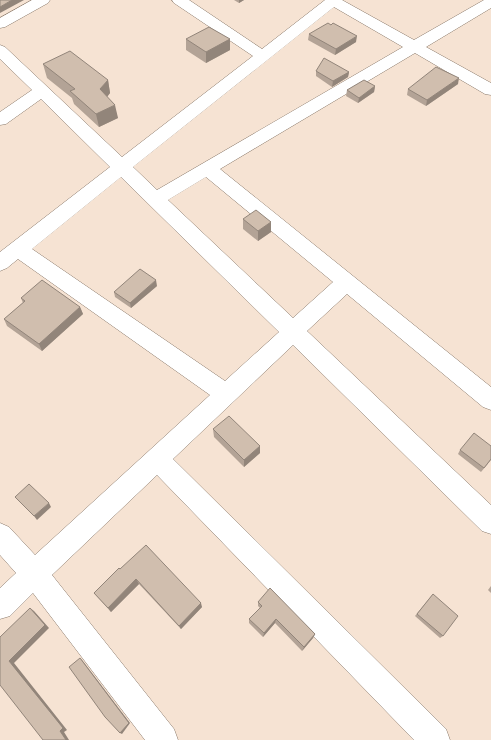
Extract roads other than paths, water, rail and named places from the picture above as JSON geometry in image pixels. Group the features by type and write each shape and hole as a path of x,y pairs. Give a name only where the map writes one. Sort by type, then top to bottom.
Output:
{"street":[{"path":"0,24 43,0"},
{"path":"178,0 263,56"},
{"path":"0,263 333,0 491,90"},
{"path":"155,199 415,47 487,3"},
{"path":"0,50 491,522"},
{"path":"0,120 42,90"},
{"path":"208,169 491,400"},
{"path":"18,249 227,394"},
{"path":"0,606 346,282"},
{"path":"157,459 435,740"},
{"path":"0,536 35,574 162,740"}]}
